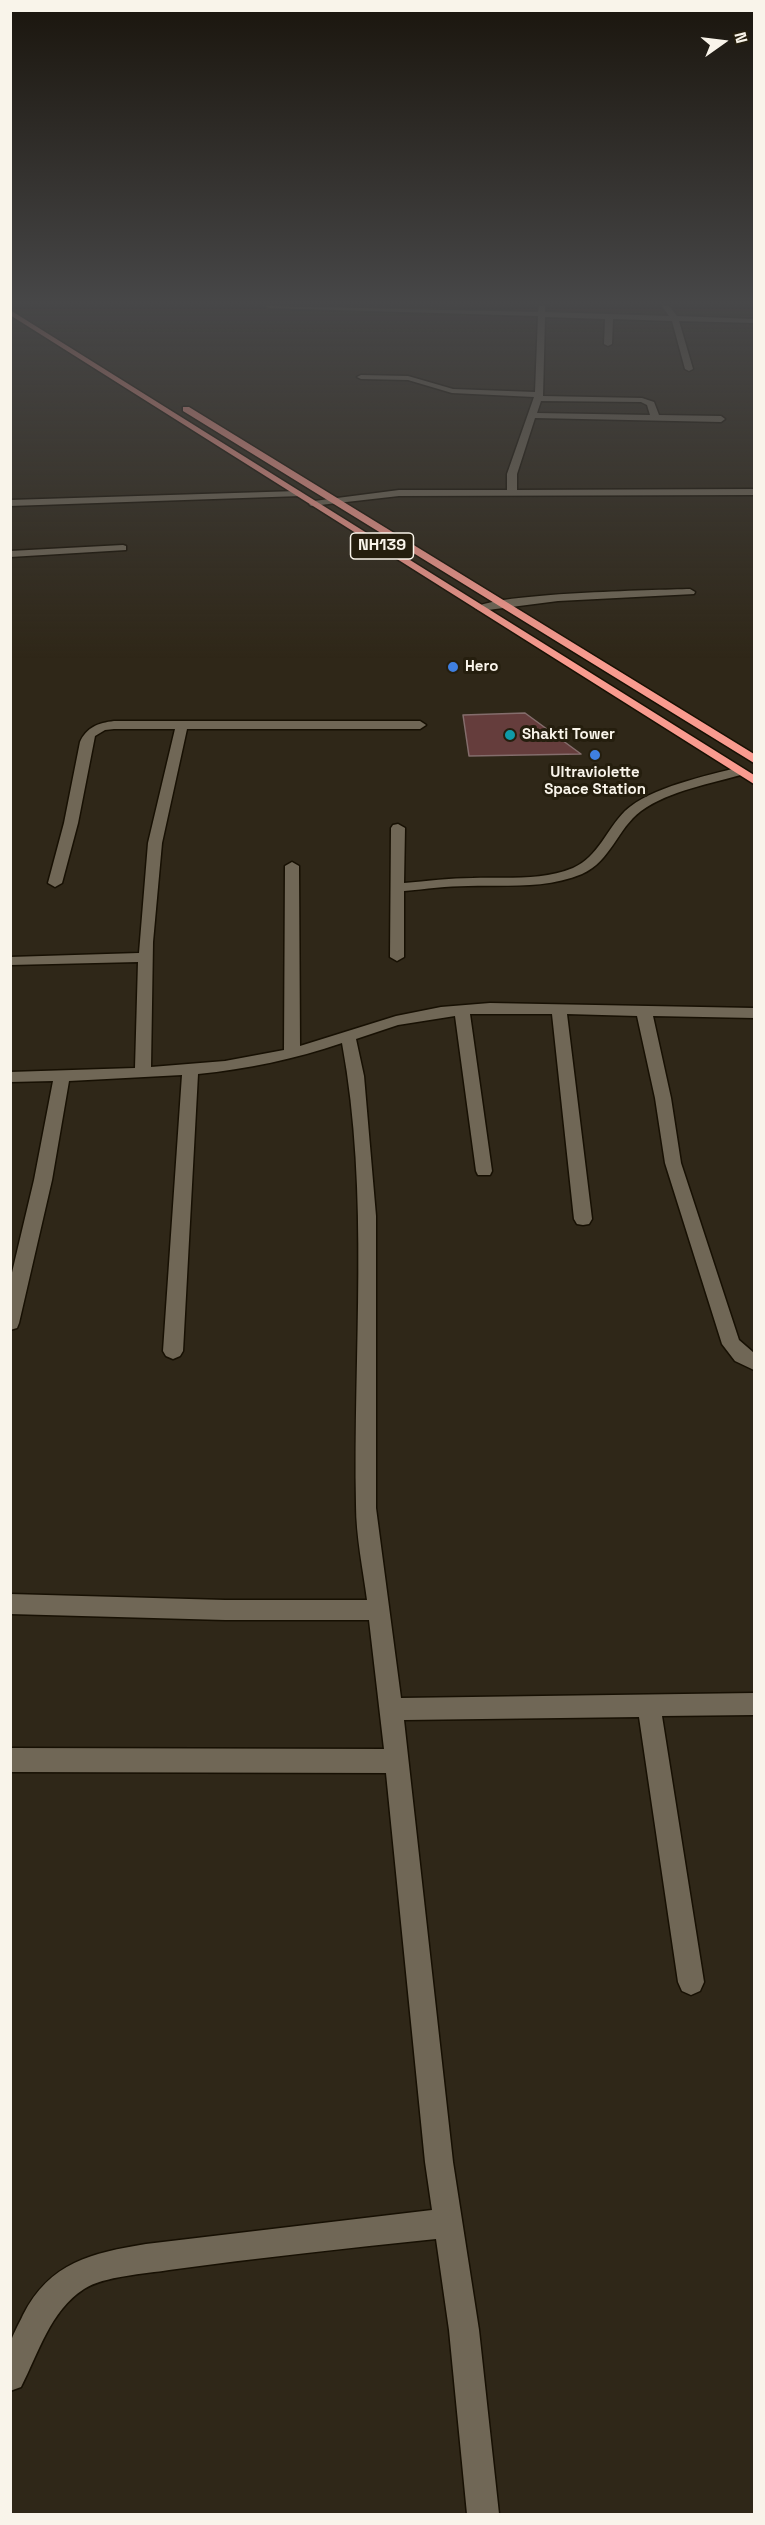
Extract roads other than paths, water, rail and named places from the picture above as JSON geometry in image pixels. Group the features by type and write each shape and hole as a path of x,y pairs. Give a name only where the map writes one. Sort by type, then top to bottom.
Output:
{"highway":[{"name":"NH139","path":"187,424 754,780"},
{"name":"NH139","path":"210,424 754,759"}],"street":[{"path":"512,494 512,474 530,424"},
{"path":"314,504 399,493 754,492"},
{"path":"10,503 298,494"},
{"path":"10,555 123,548"},
{"path":"480,608 626,594 690,592"},
{"path":"55,883 71,823 89,734 103,726 420,725"},
{"path":"144,1073 146,957 155,843 182,726"},
{"path":"398,888 458,882 540,881 560,877 580,870 597,860 629,815 638,807 657,798 740,771"},
{"path":"397,957 398,828"},
{"path":"292,866 292,1054"},
{"path":"10,962 146,957"},
{"path":"10,1077 144,1073 225,1066 292,1054 396,1021 462,1010 490,1008 754,1013"},
{"path":"559,1009 583,1219"},
{"path":"462,1010 484,1171"},
{"path":"644,1011 663,1098 673,1163 694,1231 731,1344 742,1356 754,1362"},
{"path":"348,1035 356,1076 367,1216 366,1508 397,1761 440,2162 464,2330 483,2514"},
{"path":"173,1351 181,1259 190,1069"},
{"path":"10,1323 43,1180 62,1076"},
{"path":"10,1604 225,1610 379,1610"},
{"path":"391,1709 754,1704"},
{"path":"649,1705 691,1982"},
{"path":"10,1760 397,1761"},
{"path":"10,2376 21,2358 35,2319 51,2298 76,2277 123,2263 213,2249 449,2223"}],"place":[{"name":"Hero","path":"453,667"},
{"name":"Shakti Tower","path":"510,735"},
{"name":"Ultraviolette Space Station","path":"595,755"}]}
